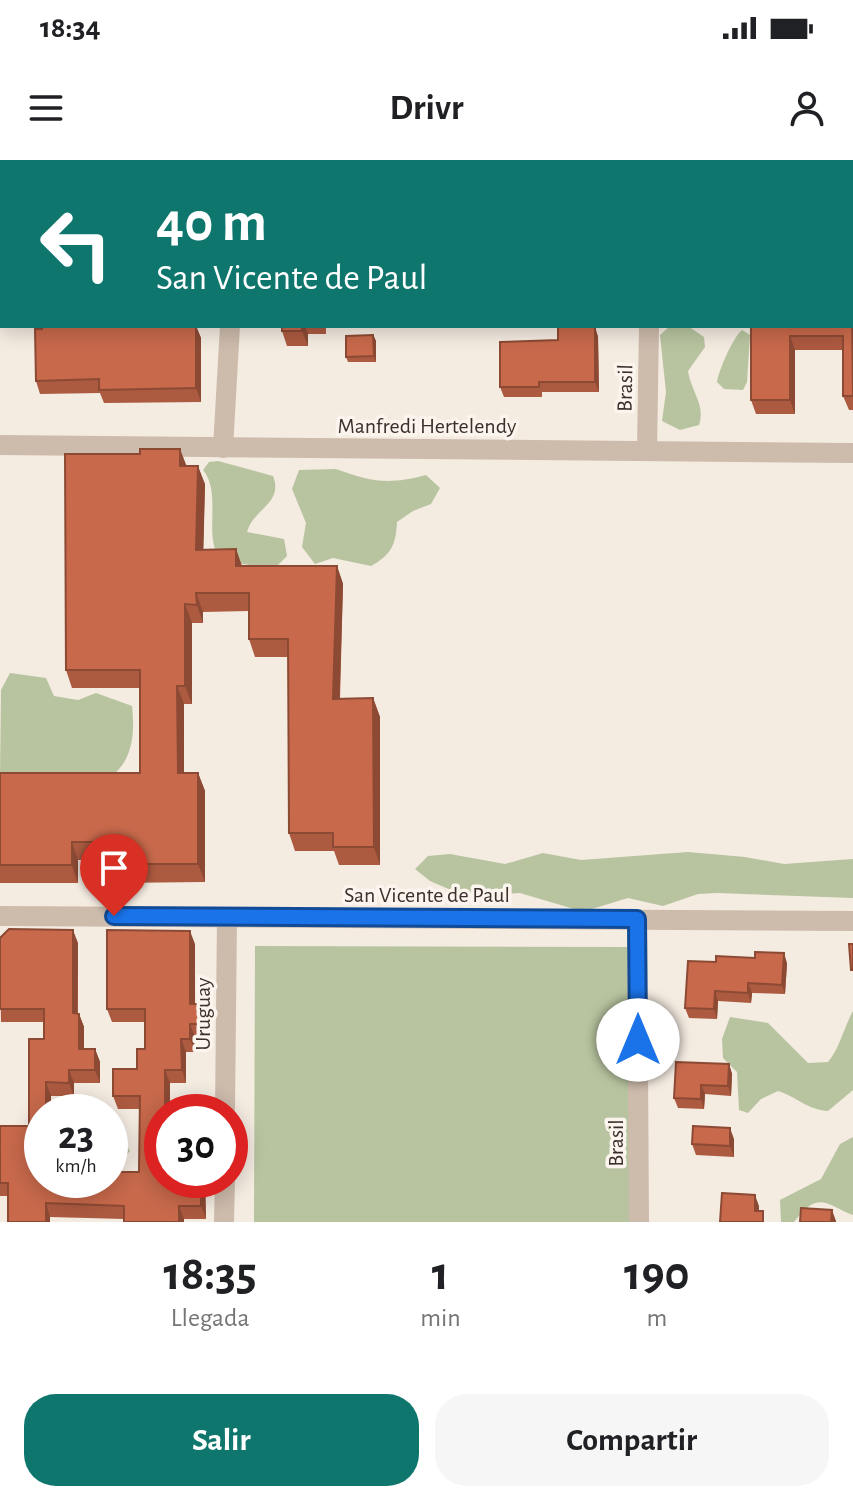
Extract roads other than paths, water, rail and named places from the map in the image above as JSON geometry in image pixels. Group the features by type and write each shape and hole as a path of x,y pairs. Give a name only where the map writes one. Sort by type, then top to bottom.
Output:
{"street":[{"path":"223,448 230,328"},
{"name":"Brasil","path":"647,451 649,328"},
{"name":"Manfredi Hertelendy","path":"0,445 853,453"},
{"name":"San Vicente de Paul","path":"0,916 853,921"},
{"name":"Uruguay","path":"225,1094 227,917"},
{"name":"Brasil","path":"637,919 639,1222"},
{"path":"224,1222 225,1198"}]}
